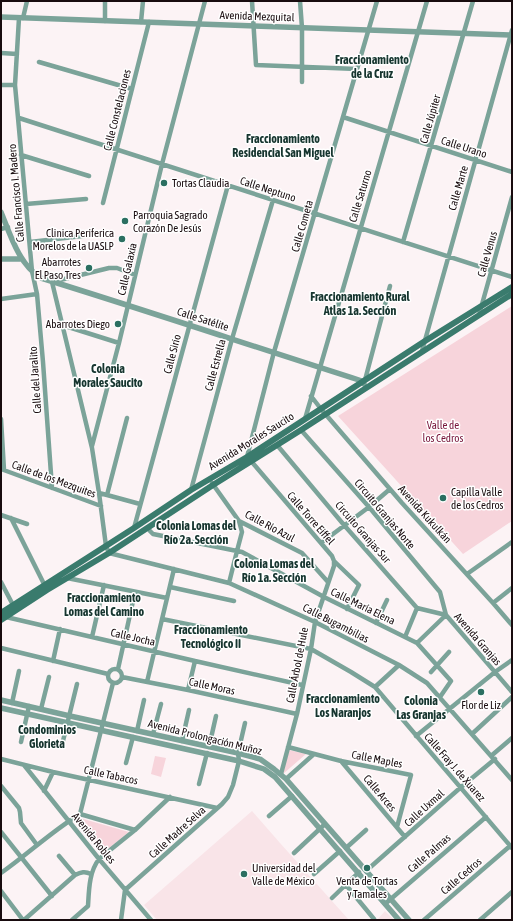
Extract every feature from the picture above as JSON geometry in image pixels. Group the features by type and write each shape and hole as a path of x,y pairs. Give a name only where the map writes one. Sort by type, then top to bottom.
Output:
{"main road":[{"name":"Avenida Morales Saucito","path":"249,459 277,445 301,430 363,380 512,287"},
{"name":"Avenida Morales Saucito","path":"3,616 13,605 67,578 148,528 212,482 249,459 305,420 366,388 512,294"},
{"path":"455,322 459,328"},
{"name":"Avenida Morales Saucito","path":"3,616 191,490 212,482"}],"street":[{"name":"Calle Francisco I. Madero","path":"27,1 21,18 15,85 32,271"},
{"path":"105,1 105,21"},
{"path":"141,22 143,1"},
{"name":"Calle Galaxia","path":"92,448 162,164 205,1"},
{"path":"252,1 256,65 357,69"},
{"path":"300,1 302,28 302,82"},
{"name":"Calle Cometa","path":"249,459 274,352 378,1"},
{"name":"Calle Saturno","path":"305,420 427,1"},
{"name":"Calle Júpiter","path":"404,242 473,1"},
{"name":"Avenida Mezquital","path":"1,17 418,32 511,33"},
{"name":"Calle Constelaciones","path":"102,203 149,22"},
{"name":"Calle Marte","path":"422,351 511,33"},
{"path":"1,53 17,54"},
{"path":"39,62 132,89"},
{"path":"1,85 15,85"},
{"name":"Calle Urano","path":"343,117 512,172"},
{"name":"Calle Neptuno","path":"19,118 512,277"},
{"path":"21,155 89,176"},
{"name":"Calle Sirio","path":"134,528 228,185"},
{"name":"Calle Venus","path":"479,315 512,197"},
{"path":"26,204 86,199"},
{"name":"Calle Estrella","path":"191,490 232,339 273,200"},
{"path":"1,212 21,259 1,259"},
{"path":"1,228 8,227"},
{"path":"30,242 91,235"},
{"name":"Calle Satélite","path":"21,259 40,278 128,305 320,368 363,380"},
{"path":"109,553 106,546 92,448 52,282 108,268 117,268 135,275"},
{"name":"Calle del Jaralito","path":"32,271 37,294 52,488"},
{"path":"366,388 363,380 390,286"},
{"path":"1,299 37,294"},
{"path":"62,325 118,343"},
{"path":"311,396 323,411"},
{"name":"Avenida Kukulkán","path":"323,411 390,489 493,602 512,625"},
{"path":"107,495 127,418"},
{"path":"1,419 2,470"},
{"name":"Circuito Granjas Norte","path":"301,430 440,592 446,615"},
{"name":"Circuito Granjas Sur","path":"277,445 344,525 417,608"},
{"name":"Calle Torre Eiffel","path":"249,459 332,556 334,561 359,585 347,608"},
{"name":"Calle de los Mezquites","path":"2,470 101,506"},
{"name":"Calle Río Azul","path":"212,482 239,520 302,553 328,582"},
{"path":"321,544 390,489"},
{"path":"99,494 140,504"},
{"path":"1,515 27,524"},
{"path":"11,518 46,588"},
{"path":"229,583 242,532 239,520"},
{"name":"Calle María Elena","path":"148,528 153,534 242,552 324,597 417,643 451,681 440,697"},
{"path":"467,574 512,542"},
{"name":"Calle Bugambilias","path":"109,553 229,583 315,622 399,665 428,683 511,778"},
{"name":"Calle Árbol de Hule","path":"281,774 297,714 302,685 311,650 315,622 334,566 334,561"},
{"path":"147,682 174,569"},
{"path":"67,578 167,598"},
{"path":"1,582 13,605"},
{"path":"92,637 104,585"},
{"path":"170,587 234,601"},
{"path":"493,602 512,588"},
{"path":"118,669 135,592"},
{"path":"376,623 387,600"},
{"path":"405,637 417,608 446,615"},
{"path":"417,643 446,615"},
{"name":"Avenida Granjas","path":"446,615 512,692"},
{"name":"Calle Jocha","path":"3,616 302,685"},
{"name":"Calle Fray J. de Xuarez","path":"162,619 311,650 375,687 511,847"},
{"path":"53,661 60,629"},
{"path":"1,648 108,674"},
{"path":"431,672 449,652"},
{"path":"416,736 512,660"},
{"path":"188,690 195,661"},
{"path":"375,687 399,665"},
{"path":"108,674 111,670 118,669"},
{"path":"113,683 120,682 122,677 122,672 118,669"},
{"path":"12,703 19,671"},
{"path":"108,674 109,680 113,683"},
{"path":"41,709 49,677"},
{"name":"Calle Moras","path":"122,677 297,714"},
{"path":"80,814 113,683"},
{"path":"62,745 77,684"},
{"path":"472,734 512,697"},
{"name":"Avenida Prolongación Muñoz","path":"1,700 260,759 286,779 340,851 399,920"},
{"path":"137,731 144,700"},
{"path":"154,734 161,704"},
{"path":"21,742 30,706"},
{"name":"Avenida Prolongación Muñoz","path":"1,708 207,753 264,769 275,777 292,796 346,848 409,920"},
{"path":"182,741 189,710"},
{"path":"209,747 216,716"},
{"path":"238,753 245,723"},
{"path":"126,763 133,737"},
{"name":"Calle Uxmal","path":"366,871 493,758 512,738"},
{"name":"Calle Maples","path":"288,747 341,761 411,775 397,827"},
{"path":"199,784 207,753"},
{"name":"Calle Madre Selva","path":"125,890 228,797 233,785 239,761 238,753"},
{"path":"286,779 314,754"},
{"name":"Calle Tabacos","path":"1,759 88,780 217,808"},
{"name":"Calle Arces","path":"341,761 405,837"},
{"name":"Avenida Robles","path":"24,765 98,858 151,920"},
{"path":"44,791 53,772"},
{"path":"1,786 19,808 20,823 37,845"},
{"path":"269,816 292,796"},
{"path":"72,920 88,906 91,874 98,858 135,830 170,798"},
{"path":"1,873 68,821 80,814 135,830"},
{"name":"Calle Palmas","path":"385,904 486,817"},
{"path":"294,853 322,826"},
{"path":"346,848 366,830"},
{"path":"1,832 52,896"},
{"name":"Calle Cedros","path":"424,920 511,847"},
{"path":"314,874 340,851"},
{"path":"59,856 75,875"},
{"path":"1,891 23,920 75,875 80,872 91,874"},
{"path":"332,898 359,872"},
{"path":"346,885 374,919"},
{"path":"121,920 125,890"},
{"path":"480,920 512,892"},
{"path":"80,920 81,912"}],"shaded area":[{"name":"Universidad del Valle de México","path":"252,811 349,920 157,920 144,905"},
{"path":"385,911 394,920 377,920"}],"green space":[{"name":"Valle de los Cedros","path":"512,306 512,521 463,554 338,416"},
{"path":"289,750 306,754 283,774"},
{"path":"155,756 166,758 161,777 151,774"},
{"path":"80,818 129,832 102,854 75,821"}],"place":[{"name":"Tortas Claudia","path":"164,183"},
{"name":"Parroquia Sagrado Corazón De Jesús","path":"125,221"},
{"name":"Clinica Periferica Morelos de la UASLP","path":"122,239"},
{"name":"Abarrotes El Paso Tres","path":"89,268"},
{"name":"Abarrotes Diego","path":"118,324"},
{"name":"Capilla Valle de los Cedros","path":"443,498"},
{"name":"Flor de Liz","path":"481,692"},
{"name":"Venta de Tortas y Tamales","path":"367,868"},
{"name":"Universidad del Valle de México","path":"244,874"}],"district":[{"name":"Fraccionamiento de la Cruz","path":"372,67"},
{"name":"Fraccionamiento Residencial San Miguel","path":"283,146"},
{"name":"Fraccionamiento Rural Atlas 1a. Sección","path":"360,304"},
{"name":"Colonia Morales Saucito","path":"108,376"},
{"name":"Colonia Lomas del Río 2a. Sección","path":"196,533"},
{"name":"Colonia Lomas del Río 1a. Sección","path":"274,571"},
{"name":"Fraccionamiento Lomas del Camino","path":"104,605"},
{"name":"Fraccionamiento Tecnológico II","path":"211,637"},
{"name":"Fraccionamiento Los Naranjos","path":"343,706"},
{"name":"Colonia Las Granjas","path":"421,708"},
{"name":"Condominios Glorieta","path":"47,737"}]}
